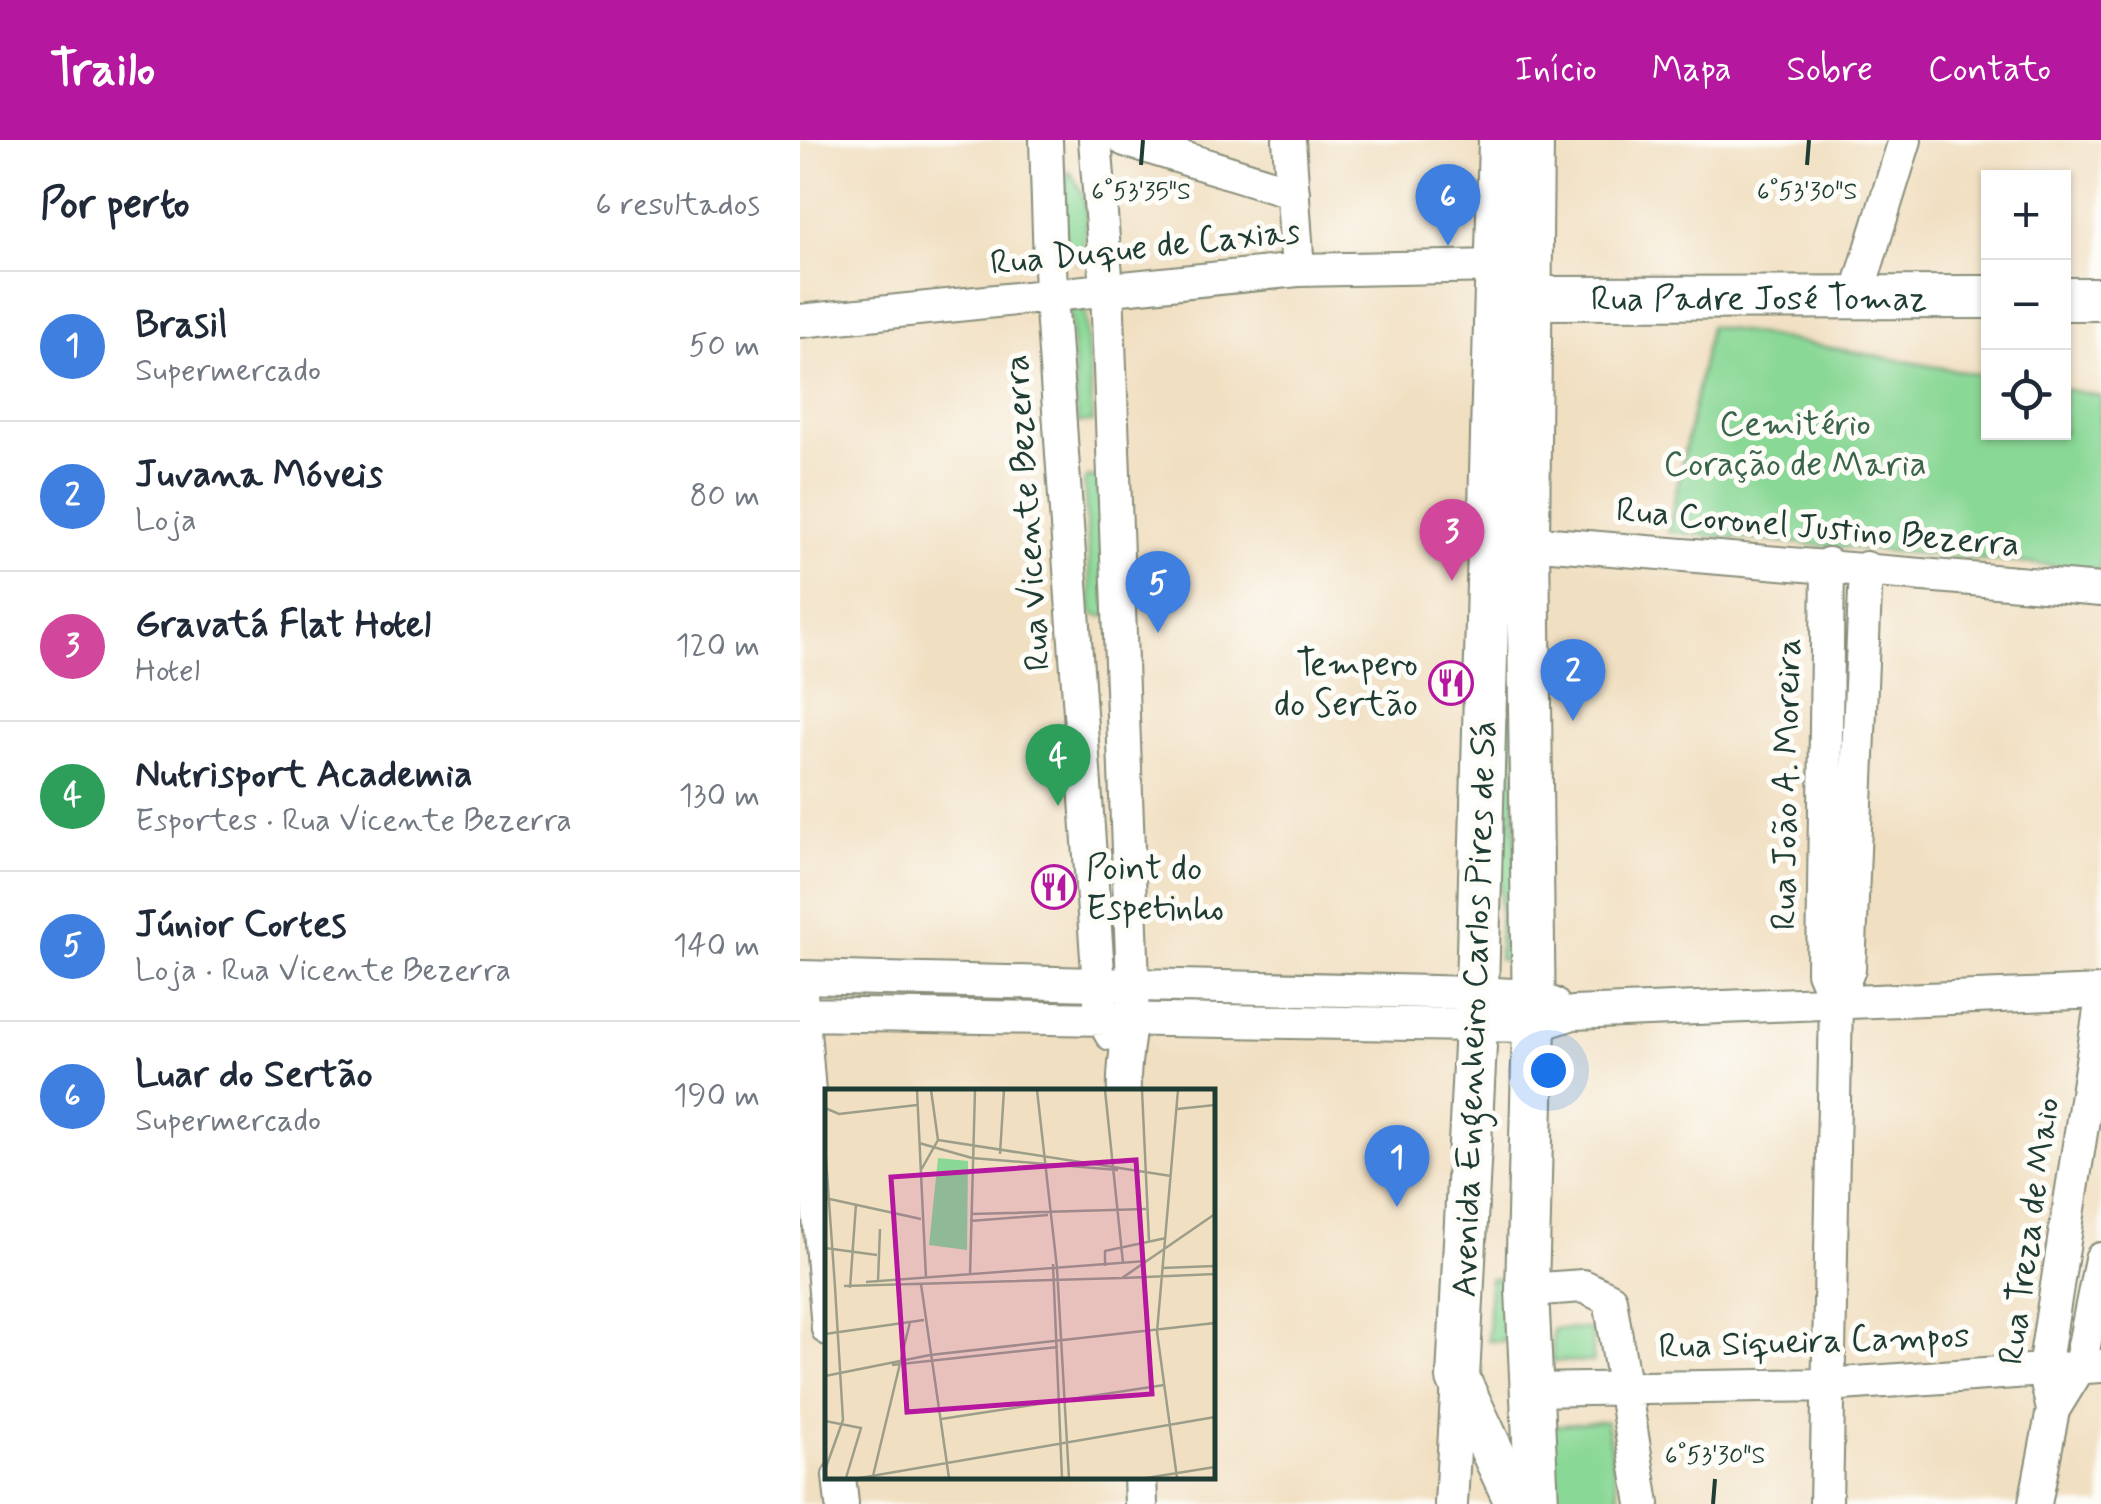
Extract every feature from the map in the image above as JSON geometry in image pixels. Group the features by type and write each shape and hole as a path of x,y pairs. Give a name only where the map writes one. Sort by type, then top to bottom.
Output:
{"main road":[{"name":"Avenida Engenheiro Carlos Pires de Sá","path":"1500,140 1475,1010 1458,1378 1518,1504"},
{"name":"Avenida Engenheiro Carlos Pires de Sá","path":"1532,140 1528,542 1547,1012 1527,1290 1537,1504"},
{"name":"Rua Padre José Tomaz","path":"1531,298 1981,297"},
{"path":"2071,298 2101,299"}],"street":[{"name":"Rua Vicente Bezerra","path":"1046,140 1051,294 1100,999 1122,1055 1124,1089"},
{"name":"Rua Vicente Bezerra","path":"1095,140 1106,288 1133,983 1134,1017 1122,1055"},
{"path":"1125,140 1292,192"},
{"path":"1289,140 1298,270"},
{"path":"1857,295 1904,140"},
{"name":"Rua Duque de Caxias","path":"800,321 1298,270 1498,266"},
{"name":"Rua Coronel Justino Bezerra","path":"1528,542 1828,564 2101,590"},
{"name":"Rua João A. Moreira","path":"1828,564 1822,972 1836,1002"},
{"name":"Rua João A. Moreira","path":"1826,1504 1836,1002 1849,969 1866,568"},
{"path":"825,1294 800,976 1100,999 1134,1017 1547,1012 2101,992"},
{"path":"801,1014 1100,999 1133,983 1475,1010"},
{"name":"Rua Treza de Maio","path":"2035,1504 2054,1410 2044,1369 2101,1004"},
{"name":"Rua Treza de Maio","path":"2054,1410 2091,1366 2101,1259"},
{"path":"1527,1290 1583,1286 1610,1299 1643,1504"},
{"name":"Rua Siqueira Campos","path":"1530,1390 1827,1385 2091,1366"},
{"path":"1451,1504 1458,1378"},
{"path":"840,1479 842,1504"},
{"path":"1140,1479 1141,1504"}],"green space":[{"path":"1069,171 1085,204 1084,239 1077,263 1062,218 1062,195"},
{"path":"1512,301 1516,963 1499,959"},
{"path":"1069,306 1085,306 1093,422 1078,423"},
{"name":"Cemitério Coração de Maria","path":"1710,326 1981,375 1981,440 2071,440 2071,390 2101,396 2101,570 1668,532"},
{"path":"1088,477 1099,479 1108,614 1103,617 1092,614 1084,481"},
{"path":"1506,1278 1505,1341 1488,1341 1490,1279"},
{"path":"1553,1329 1592,1329 1593,1362 1552,1361"},
{"path":"1606,1421 1620,1504 1551,1504 1551,1426"}],"place":[{"name":"Luar do Sertão","path":"1448,246"},
{"name":"Gravatá Flat Hotel","path":"1452,581"},
{"name":"Júnior Cortes","path":"1158,633"},
{"name":"Tempero do Sertão","path":"1451,683"},
{"name":"Juvana Móveis","path":"1573,721"},
{"name":"Nutrisport Academia","path":"1058,806"},
{"name":"Point do Espetinho","path":"1054,887"},
{"name":"Brasil","path":"1397,1207"}]}
